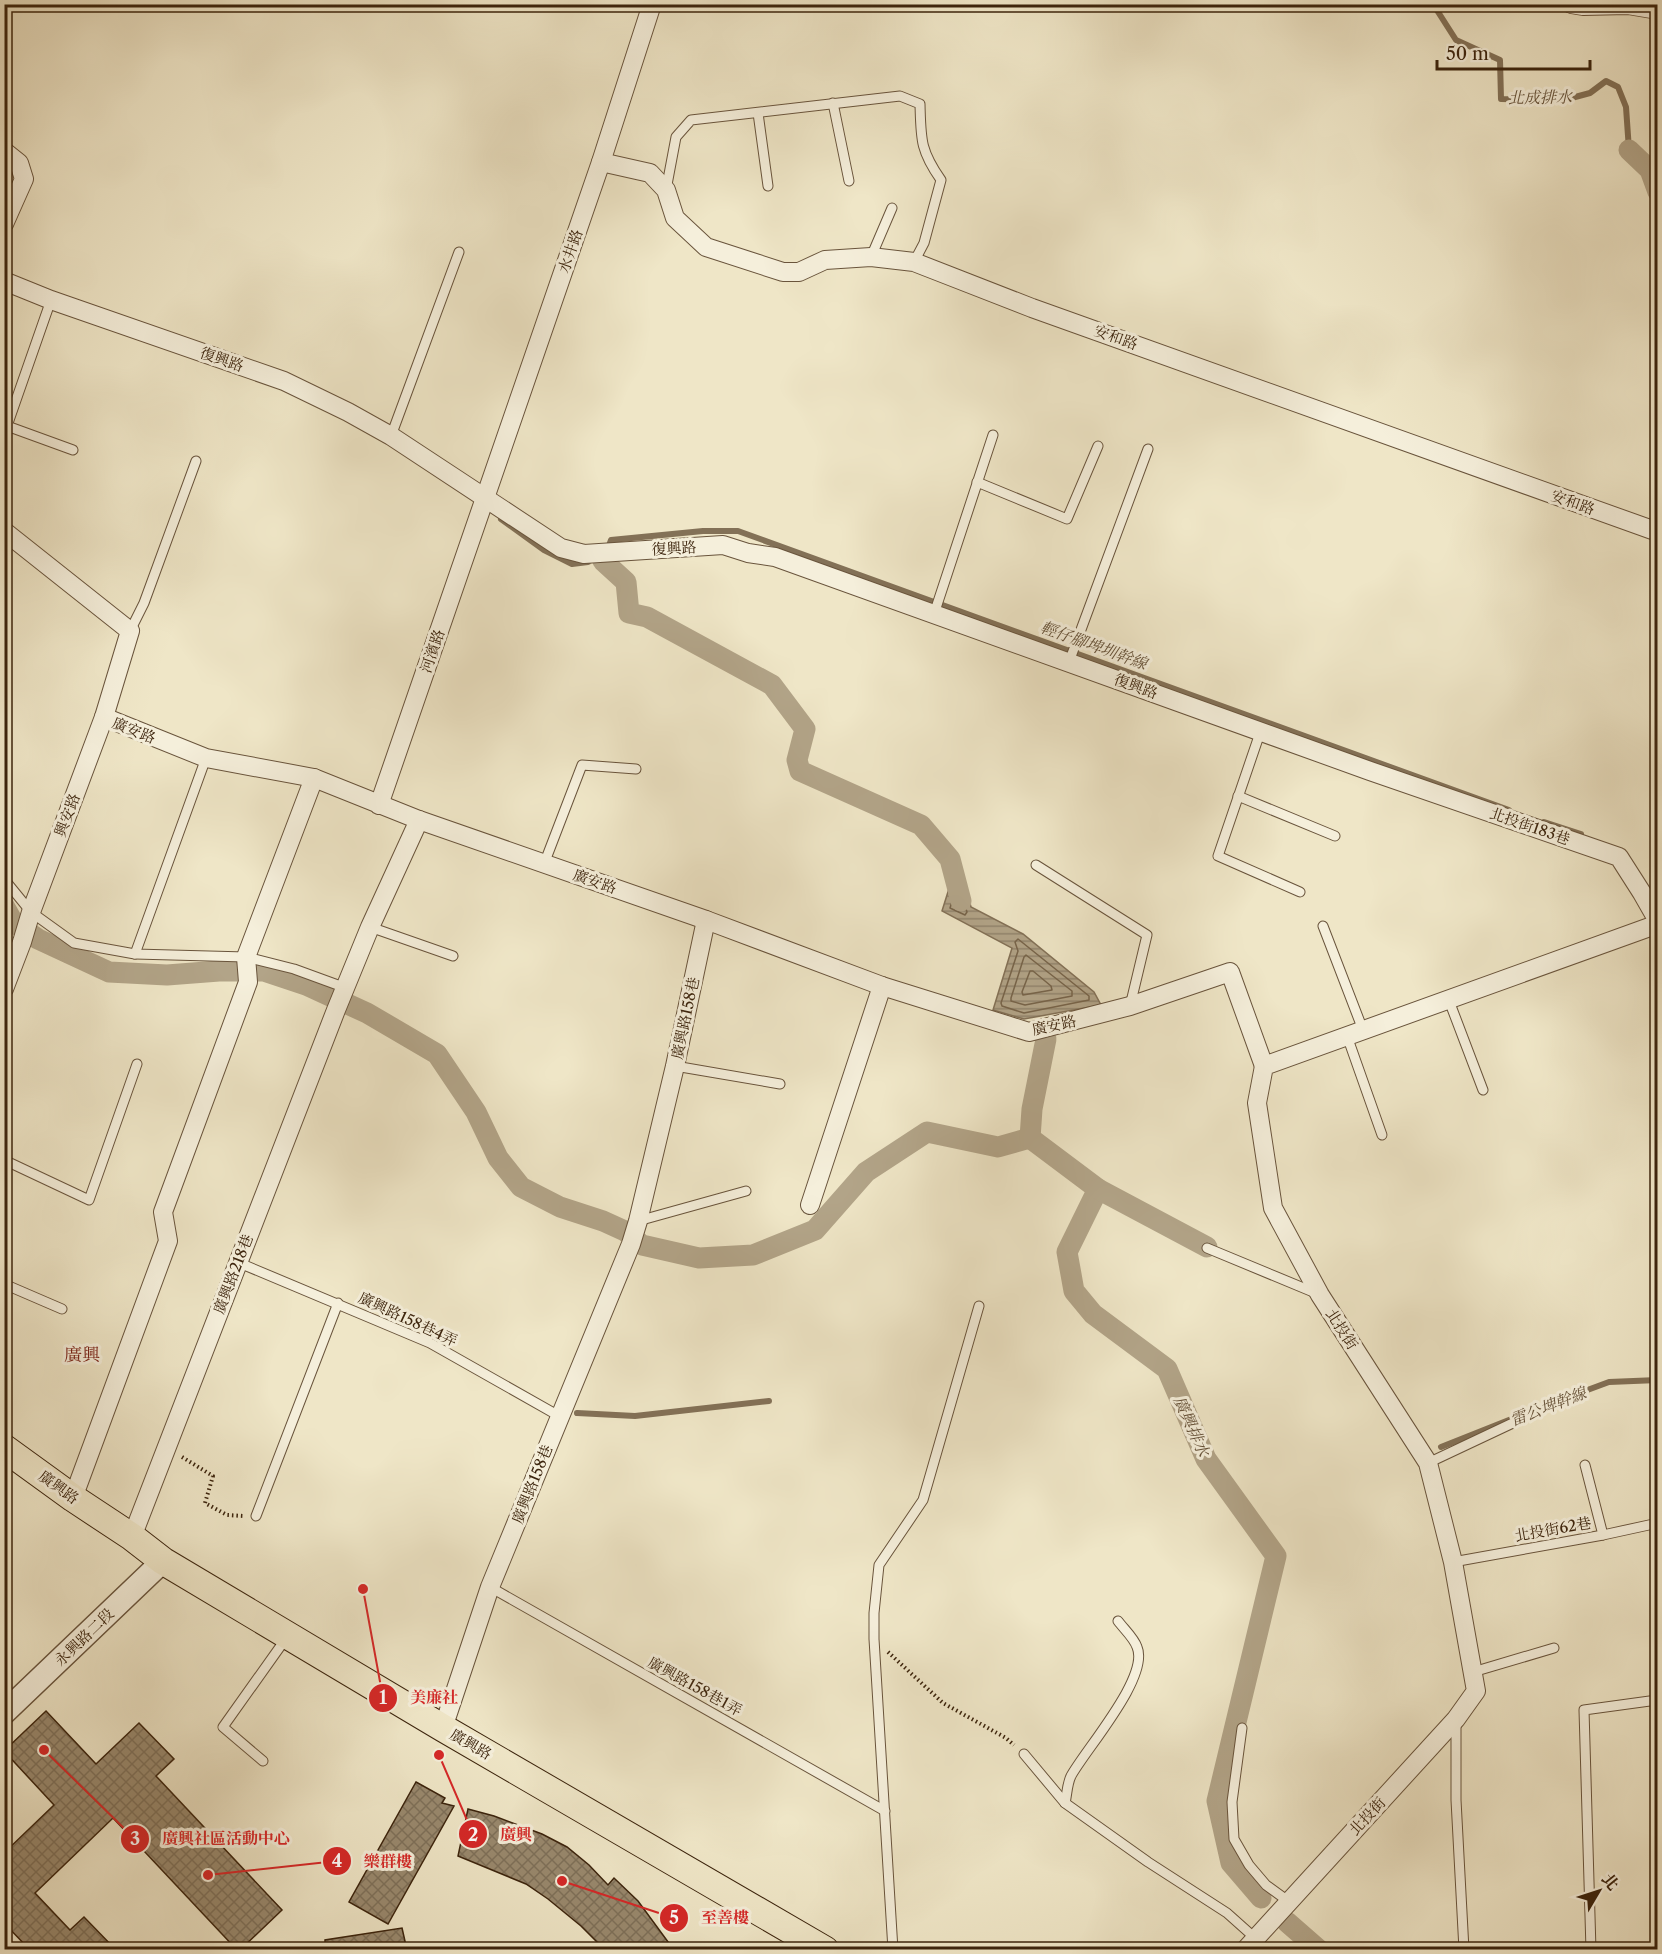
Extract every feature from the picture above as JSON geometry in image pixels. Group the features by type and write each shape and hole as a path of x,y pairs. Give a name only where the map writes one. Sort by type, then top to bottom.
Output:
{"main road":[{"name":"廣興路","path":"4,1448 163,1561 443,1728 825,1950"}],"street":[{"name":"水井路","path":"485,497 601,162 652,4"},
{"path":"1571,4 1628,5 1658,10"},
{"path":"4,151 19,163 24,179 4,224"},
{"path":"601,162 650,173 666,190"},
{"name":"安和路","path":"666,190 675,219 706,247 783,272 799,272 825,260 871,257 914,262 1043,312 1658,532"},
{"name":"復興路","path":"4,281 51,300 284,381 348,411 391,436 561,548 584,554 723,545 748,553 776,557 1370,771"},
{"name":"河濱路","path":"379,805 485,497"},
{"path":"4,531 130,631"},
{"name":"廣安路","path":"130,631 104,717 206,758 314,778 419,820 706,920 882,986 1029,1032 1130,1006 1230,972 1264,1066"},
{"name":"興安路","path":"4,989 104,717"},
{"name":"北投街183巷","path":"1370,771 1619,857 1658,923"},
{"path":"73,1498 168,1241 163,1212 248,982 246,957 314,778"},
{"path":"346,988 370,927 419,820"},
{"name":"廣興路158巷","path":"443,1728 490,1587 631,1244 675,1066 706,920"},
{"path":"1264,1066 1658,923"},
{"path":"810,1205 882,986"},
{"name":"廣興路218巷","path":"132,1537 237,1262 346,988"},
{"name":"北投街","path":"1250,1944 1456,1719 1476,1691 1453,1562 1428,1462 1320,1295 1273,1208 1257,1103 1264,1066"},
{"name":"永興路二段","path":"4,1713 163,1561"}],"lane":[{"path":"666,190 676,137 691,120 900,96 920,104 921,140 928,162 941,180 924,243 914,262"},
{"path":"833,103 849,181"},
{"path":"758,113 768,186"},
{"path":"871,257 892,208"},
{"path":"391,436 459,252"},
{"path":"51,300 7,426 73,450"},
{"path":"934,614 993,435"},
{"path":"977,482 1067,519 1098,446"},
{"path":"1069,662 1148,449"},
{"path":"130,631 144,603 196,461"},
{"path":"1261,730 1218,856 1300,891"},
{"path":"135,954 206,758"},
{"path":"544,864 582,765 636,769"},
{"path":"1238,796 1335,836"},
{"path":"1036,865 1147,934 1130,1006"},
{"path":"4,879 31,912 74,943 135,954 246,957 294,969 346,988"},
{"path":"1323,926 1382,1135"},
{"path":"370,927 453,956"},
{"path":"1448,998 1483,1090"},
{"path":"4,1160 89,1200 137,1064"},
{"path":"675,1066 780,1084"},
{"path":"638,1221 746,1191"},
{"path":"1207,1248 1320,1295"},
{"name":"廣興路158巷4弄","path":"237,1262 430,1343 559,1416"},
{"path":"4,1284 62,1310"},
{"path":"256,1516 338,1303"},
{"path":"893,1950 874,1639 879,1564 922,1500 979,1306"},
{"path":"1428,1462 1532,1414"},
{"path":"1584,1465 1603,1535"},
{"name":"北投街62巷","path":"1453,1562 1658,1523"},
{"name":"廣興路158巷1弄","path":"490,1587 885,1811"},
{"path":"1065,1803 1070,1778 1107,1727 1125,1695 1140,1660 1137,1647 1118,1622"},
{"path":"263,1761 223,1727 288,1636"},
{"path":"1473,1672 1554,1648"},
{"path":"1591,1950 1584,1710 1657,1700"},
{"path":"1456,1719 1456,1800 1464,1950"},
{"path":"1242,1728 1232,1802 1234,1839 1249,1865 1266,1885 1288,1901"},
{"path":"1024,1755 1065,1803 1148,1863 1227,1913 1250,1944"}],"path":[{"path":"167,1448 213,1476 205,1503 227,1515 256,1516"},
{"path":"874,1639 943,1703 1006,1738 1024,1755"}],"water":[{"path":"958,860 971,907 1023,934 1094,992 1101,1005 1024,1019 993,1010 1012,948 942,911"}],"building":[{"path":"46,1711 96,1764 139,1723 174,1759 156,1776 282,1910 240,1950 237,1950 113,1818 35,1893 70,1930 84,1917 116,1950 30,1950 4,1923 4,1853 54,1805 4,1751"},
{"path":"416,1782 445,1798 442,1803 454,1806 388,1924 349,1902"},
{"path":"468,1809 542,1834 567,1847 608,1885 614,1878 638,1901 674,1950 605,1950 581,1926 526,1884 458,1856"},
{"path":"402,1928 407,1950 325,1950 325,1940"}],"waterway":[{"name":"北成排水","path":"1433,4 1456,40 1500,60 1501,99 1564,100 1590,93 1606,81 1618,87 1626,107 1629,150"},
{"name":"北成排水","path":"1629,150 1650,170 1658,192"},
{"path":"501,519 544,550 572,564 588,562"},
{"name":"輕仔腳埤圳幹線","path":"607,551 611,540 703,531 738,531 1509,810"},
{"path":"603,561 626,582 629,613 647,617 772,685 805,729 797,760 800,771 921,825 950,859 961,901"},
{"name":"輕仔腳埤圳幹線","path":"1544,822 1581,834"},
{"path":"4,906 13,922 38,939 109,972 167,975 219,971 264,971 306,985 367,1013 437,1054 476,1112 498,1158 521,1187 560,1207 625,1231 642,1245 699,1258 753,1255 815,1230 866,1172 927,1132 998,1147 1030,1138"},
{"name":"廣興排水","path":"1030,1138 1032,1109 1046,1039"},
{"name":"廣興排水","path":"1030,1138 1098,1189 1067,1252 1074,1291 1093,1314 1167,1369 1206,1459 1276,1556 1217,1801 1231,1863 1261,1898"},
{"name":"雷公埤幹線","path":"1098,1189 1207,1247"},
{"name":"雷公埤幹線","path":"1528,1412 1609,1382 1658,1380"},
{"path":"577,1413 635,1416 769,1401"},
{"name":"雷公埤幹線","path":"1441,1447 1519,1416"},
{"name":"廣興排水","path":"1287,1922 1319,1950"}],"place":[{"name":"美廉社","path":"363,1589"},
{"name":"廣興社區活動中心","path":"44,1750"},
{"name":"廣興","path":"439,1755"},
{"name":"樂群樓","path":"208,1875"},
{"name":"至善樓","path":"562,1881"}],"district":[{"name":"廣興","path":"82,1355"}]}
